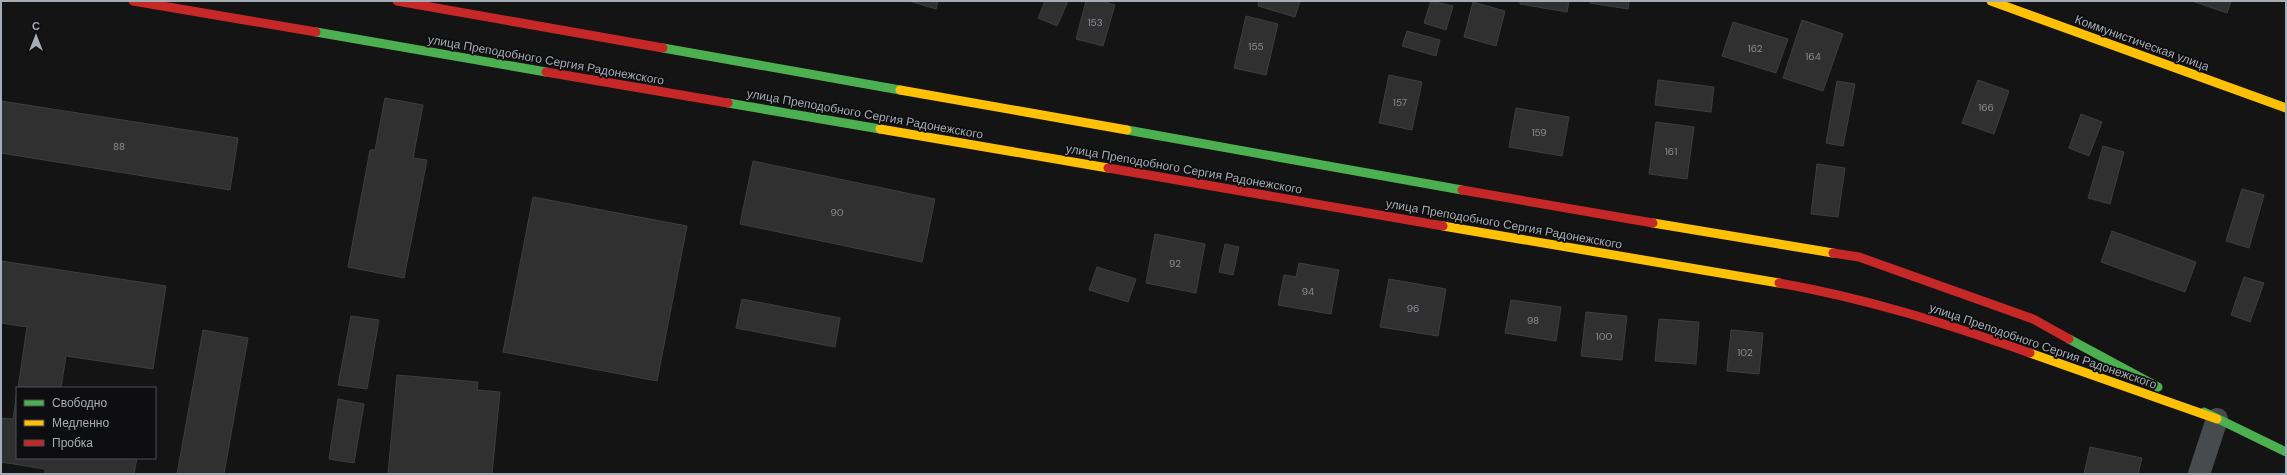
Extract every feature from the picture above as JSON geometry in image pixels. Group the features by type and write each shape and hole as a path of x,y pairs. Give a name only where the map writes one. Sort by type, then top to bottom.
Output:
{"street":[{"name":"улица Преподобного Сергия Радонежского","path":"133,1 1818,290 1944,323 2217,419"},
{"name":"улица Преподобного Сергия Радонежского","path":"397,1 1645,222 1859,257 2033,319 2217,419 2286,452"},
{"name":"Коммунистическая улица","path":"1990,1 2286,108"},
{"path":"2199,474 2217,419"}],"building":[{"path":"909,1 938,1 936,9"},
{"path":"1045,1 1068,1 1057,26 1038,18"},
{"path":"1086,1 1101,1 1115,5 1103,46 1076,39"},
{"path":"1259,1 1300,1 1295,17 1258,6"},
{"path":"1431,1 1453,6 1446,30 1424,23"},
{"path":"1520,1 1569,1 1567,12 1520,4"},
{"path":"1590,1 1629,1 1628,9 1590,3"},
{"path":"2192,1 2231,1 2227,13"},
{"path":"1473,2 1505,11 1496,46 1464,37"},
{"path":"1246,16 1278,24 1266,75 1234,68"},
{"path":"1802,20 1843,34 1823,91 1783,78"},
{"path":"1733,22 1788,39 1776,73 1722,56"},
{"path":"1407,31 1440,40 1436,56 1402,46"},
{"path":"1389,75 1422,82 1412,130 1379,123"},
{"path":"1658,80 1714,87 1711,112 1655,105"},
{"path":"1978,80 2009,91 1994,134 1962,123"},
{"path":"1837,81 1855,84 1843,146 1826,143"},
{"path":"385,98 423,105 413,158 427,160 404,278 348,267 370,150 375,150"},
{"path":"1,101 238,138 230,190 1,153"},
{"path":"1516,108 1569,117 1562,156 1509,147"},
{"path":"2081,114 2102,122 2089,156 2069,148"},
{"path":"1656,122 1694,127 1687,179 1649,174"},
{"path":"2103,146 2124,152 2110,204 2088,198"},
{"path":"753,161 935,199 922,262 740,224"},
{"path":"1817,164 1845,168 1838,217 1811,214"},
{"path":"2242,189 2264,195 2249,248 2226,241"},
{"path":"533,197 687,226 657,381 503,352"},
{"path":"2112,231 2196,262 2185,292 2101,262"},
{"path":"1155,234 1205,244 1196,293 1146,283"},
{"path":"1225,244 1239,247 1233,275 1219,272"},
{"path":"1,261 166,286 153,369 66,356 61,387 18,387 27,327 1,323"},
{"path":"1299,263 1339,270 1331,314 1278,305 1284,275 1296,277"},
{"path":"1097,267 1136,279 1128,302 1089,290"},
{"path":"2244,277 2264,283 2250,322 2231,315"},
{"path":"1389,279 1446,289 1438,336 1380,327"},
{"path":"742,299 840,318 835,347 736,328"},
{"path":"1511,300 1561,307 1556,341 1505,333"},
{"path":"1586,312 1627,316 1622,360 1581,356"},
{"path":"351,316 379,320 367,389 338,385"},
{"path":"1659,319 1699,322 1696,364 1655,361"},
{"path":"203,330 248,338 224,474 177,474"},
{"path":"1731,330 1763,333 1759,374 1727,371"},
{"path":"397,375 478,382 477,390 500,392 492,474 388,474"},
{"path":"16,399 16,459 137,459 134,474 45,474 45,469 1,462 1,418 13,419"},
{"path":"338,399 364,404 354,463 329,459"},
{"path":"2090,447 2142,458 2138,474 2084,474"}],"traffic: fast":[{"path":"316,32 546,72"},
{"path":"663,48 900,90"},
{"path":"728,103 880,129"},
{"path":"1127,130 1462,190"},
{"path":"2069,339 2158,387"},
{"path":"2204,412 2286,452"}],"traffic: slow":[{"path":"1991,1 2286,108"},
{"path":"900,90 1127,130"},
{"path":"880,129 1108,168"},
{"path":"1653,223 1833,253"},
{"path":"1443,226 1779,283"},
{"path":"2030,353 2217,419"}],"traffic: jam":[{"path":"133,1 316,32"},
{"path":"397,1 663,48"},
{"path":"546,72 728,103"},
{"path":"1108,168 1443,226"},
{"path":"1462,190 1653,223"},
{"path":"1833,253 1859,257 2033,319 2069,339"},
{"path":"1779,283 1875,304 1968,332 2030,353"}]}
